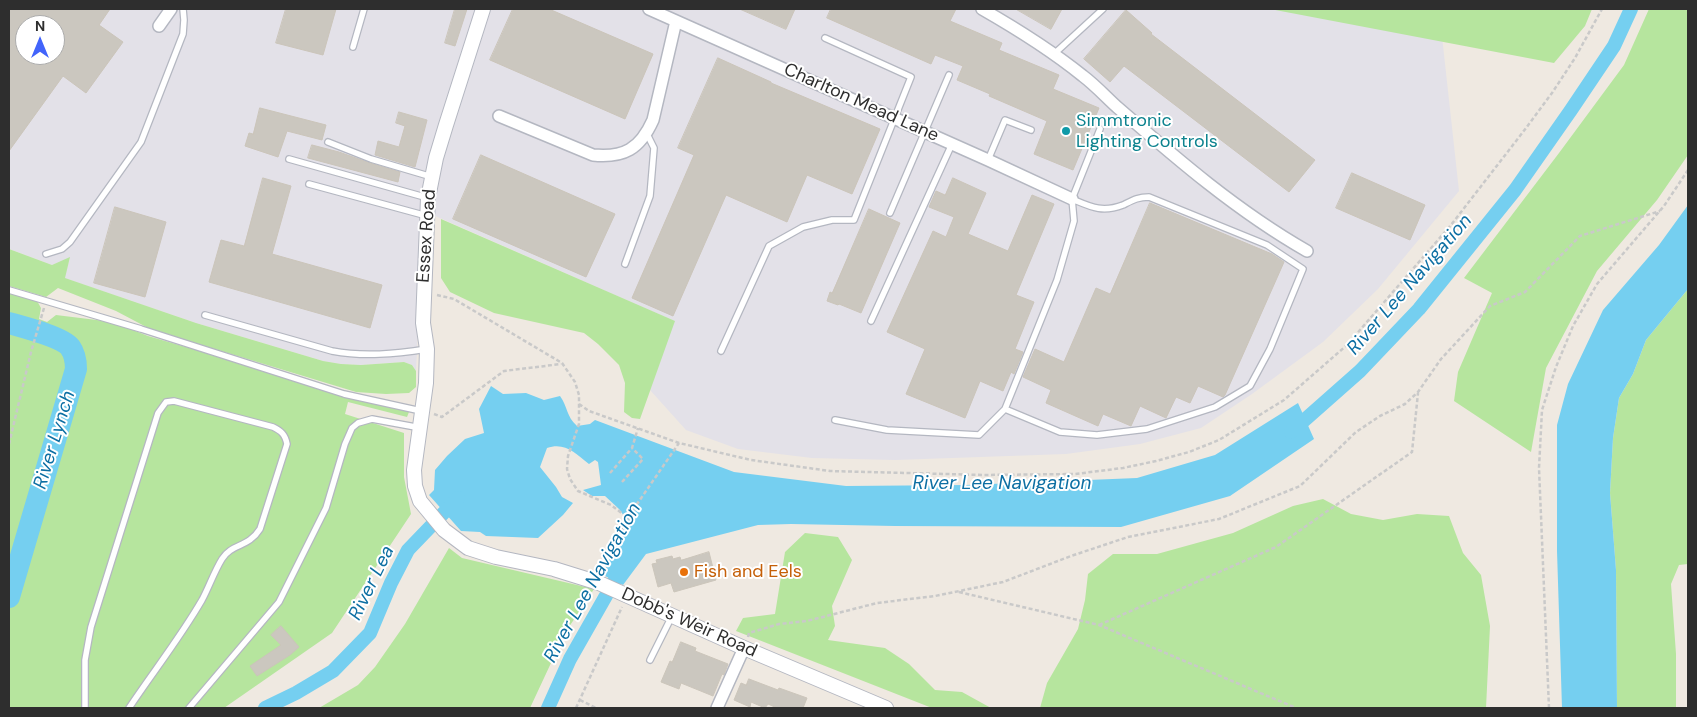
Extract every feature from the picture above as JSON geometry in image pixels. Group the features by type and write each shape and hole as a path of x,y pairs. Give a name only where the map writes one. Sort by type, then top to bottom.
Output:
{"street":[{"path":"159,26 171,9"},
{"name":"Essex Road","path":"414,470 423,411 427,349 423,323 423,295 428,198 446,124 483,9"},
{"path":"982,9 1012,26 1085,77 1179,160 1235,205 1271,231 1307,251"},
{"name":"Charlton Mead Lane","path":"655,10 1072,199"},
{"path":"499,116 593,155 608,156 624,153 638,145 647,134 676,21"},
{"name":"Dobb's Weir Road","path":"414,470 415,486 420,501 444,530 456,540 477,551 554,569 597,582 744,648 886,708"},
{"path":"717,708 744,648"}],"lane":[{"path":"46,254 62,249 70,242 141,142 183,34 183,9"},
{"path":"353,47 364,9"},
{"path":"1054,54 1103,9"},
{"path":"721,352 769,246 803,227 832,220 854,220 911,77 825,38"},
{"path":"890,213 949,75"},
{"path":"988,160 1005,120 1031,130"},
{"path":"835,420 887,430 979,435 1005,408 1057,280 1074,221 1072,199 1100,129"},
{"path":"625,264 650,196 654,148 647,134"},
{"path":"328,142 371,159 432,177"},
{"path":"871,321 952,144"},
{"path":"290,159 428,198"},
{"path":"309,184 427,216"},
{"path":"1005,408 1060,432 1097,435 1148,429 1215,407 1250,386 1270,349 1303,269 1266,245 1149,197 1139,197 1122,205 1107,209 1094,208 1072,199"},
{"path":"9,290 141,329 344,394 423,411"},
{"path":"205,315 352,355 402,353 427,349"},
{"path":"85,708 85,660 91,627 158,413 162,406 166,402 174,401 273,426 286,437 287,444 260,529 247,543 230,550 223,558 202,600 129,708"},
{"path":"189,708 279,602 326,508 344,444 352,428 358,423 372,419 421,428"},
{"path":"650,660 672,616"}],"path":[{"path":"578,404 589,411 679,443 751,460 830,471 983,475 1075,474 1123,468 1189,452 1219,440 1284,400 1347,345 1451,225 1534,117 1575,58 1602,9"},
{"path":"1549,708 1539,468 1542,410 1556,367 1573,326 1597,284 1660,211 1688,170"},
{"path":"744,648 749,633 779,624 807,621 877,603 935,596 1003,582 1128,537 1219,519 1300,486 1356,432 1380,416 1405,404 1418,392 1441,359 1490,306 1525,292 1580,236 1660,211"},
{"path":"423,295 445,296 454,299 562,363 575,382 579,395 579,424 568,456 567,469 570,480 578,490 611,505 632,521"},
{"path":"9,444 31,352 46,301"},
{"path":"423,411 442,416 504,371 562,363"},
{"path":"1100,625 1276,547 1412,452 1418,392"},
{"path":"610,473 632,448 638,428"},
{"path":"597,582 601,561 614,536 632,521 635,508 679,443"},
{"path":"622,482 643,459 632,448"},
{"path":"958,591 1100,625 1296,708"},
{"path":"576,708 628,596"},
{"path":"580,700 596,708"}],"shaded area":[{"path":"9,9 1439,9 1459,191 1378,289 1323,342 1252,394 1201,428 1140,444 1066,454 895,460 812,458 738,449 686,430 650,390 674,321 424,211 416,371 412,365 404,362 361,365 323,361 196,323 64,278 70,258 52,265 9,249"}],"green space":[{"path":"1270,9 1592,9 1585,26 1554,63"},
{"path":"1649,9 1688,9 1688,155 1657,200 1597,271 1546,368 1531,452 1454,401 1458,372 1492,293 1464,278 1624,65"},
{"path":"441,219 675,321 640,419 632,418 624,412 625,383 619,365 584,333 494,313 450,292 441,278"},
{"path":"9,249 52,265 70,257 65,278 196,323 323,361 361,365 404,362 412,365 416,371 416,387 409,393 356,392 152,330 116,311 58,288 46,297 9,286"},
{"path":"1688,289 1688,564 1679,565 1671,584 1676,654 1676,708 1617,708 1616,570 1610,493 1613,438 1619,398 1633,374 1646,340"},
{"path":"9,291 36,299 41,308 39,319 47,322 56,315 113,322 148,336 409,412 407,417 348,402 345,414 404,433 404,477 411,514 332,633 224,708 9,708"},
{"path":"1323,499 1351,514 1383,520 1417,514 1449,516 1463,553 1481,575 1490,626 1486,708 1040,708 1047,683 1078,629 1085,600 1088,574 1113,554 1157,554 1233,533 1293,506"},
{"path":"805,533 838,537 852,560 832,606 835,626 828,640 885,648 909,664 935,690 962,692 991,708 932,708 736,631 743,618 775,614 785,552"},
{"path":"449,548 462,558 594,589 565,633 530,708 319,708 358,685 375,667 405,624"}],"water":[{"path":"1688,205 1688,289 1646,340 1633,374 1619,398 1613,438 1610,493 1616,570 1617,708 1562,708 1557,551 1557,425 1568,384 1603,310 1659,245"},
{"path":"491,386 503,394 526,393 544,400 560,396 571,419 577,426 590,424 595,420 734,472 846,486 966,485 1137,478 1215,455 1298,403 1314,439 1230,496 1121,527 758,525 646,554 623,585 603,575 614,542 629,523 619,509 605,496 592,496 583,490 601,485 598,462 595,460 589,464 565,448 559,446 547,448 540,467 562,497 573,503 538,538 486,536 480,532 461,531 429,495 434,490 435,470 447,456 465,439 484,433 479,409"}],"building":[{"path":"9,9 110,9 99,25 123,42 86,93 63,76 9,151"},
{"path":"286,9 336,9 323,55 276,43"},
{"path":"455,9 467,9 455,46 445,43"},
{"path":"513,9 549,9 653,54 625,119 490,60"},
{"path":"740,9 795,9 786,29"},
{"path":"831,9 956,9 950,21 1002,43 999,50 1059,75 1053,89 1099,108 1073,170 1034,154 1047,121 957,80 963,66 935,55 931,64 827,18"},
{"path":"1016,9 1062,9 1051,29"},
{"path":"1126,10 1151,34 1315,160 1289,192 1124,66 1110,82 1084,59"},
{"path":"718,58 771,83 880,129 852,194 807,175 787,222 726,195 673,316 632,298 694,155 678,148"},
{"path":"260,108 326,125 322,140 287,131 278,157 245,146 249,133 253,134"},
{"path":"399,112 427,120 415,167 375,155 378,141 399,147 405,126 396,123"},
{"path":"312,145 400,172 398,182 308,158"},
{"path":"481,155 615,214 586,277 453,219"},
{"path":"1352,173 1425,205 1410,240 1336,208"},
{"path":"263,178 291,186 272,254 382,285 370,328 209,282 221,240 244,246"},
{"path":"953,178 986,193 968,234 1008,251 1032,195 1054,204 1016,295 1034,302 1015,349 1023,352 1014,374 1011,372 1003,391 980,381 965,418 906,394 925,349 887,332 933,231 946,237 954,217 929,207 936,191 945,195"},
{"path":"1150,203 1272,254 1284,262 1223,397 1198,386 1190,403 1176,397 1166,418 1140,406 1131,426 1103,414 1098,426 1046,403 1051,390 1023,377 1035,349 1064,362 1096,288 1110,294"},
{"path":"115,207 166,222 145,297 94,283"},
{"path":"869,209 900,223 861,313 827,301"},
{"name":"Fish and Eels","path":"709,552 716,580 674,592 671,583 658,587 652,564 657,563 656,560 672,556 673,559 680,557 681,560"},
{"path":"281,626 299,647 257,676 250,666 281,645 271,635"},
{"path":"681,642 696,648 695,651 728,664 713,696 681,683 679,689 661,682"},
{"path":"749,679 807,698 803,708 777,708 768,704 765,708 751,702 750,707 734,700 741,683 746,685"}],"waterway":[{"name":"River Lee Navigation","path":"1291,432 1360,371 1419,309 1515,190 1614,46 1631,9"},
{"name":"River Lynch","path":"9,323 66,343 73,352 76,369 9,597"},
{"name":"River Lea","path":"265,708 296,693 333,671 370,633 391,583 408,550 458,498"},
{"name":"River Lee Navigation","path":"548,708 570,659 624,564"}],"place":[{"name":"Simmtronic Lighting Controls","path":"1066,131"},
{"name":"Fish and Eels","path":"684,572"}]}
